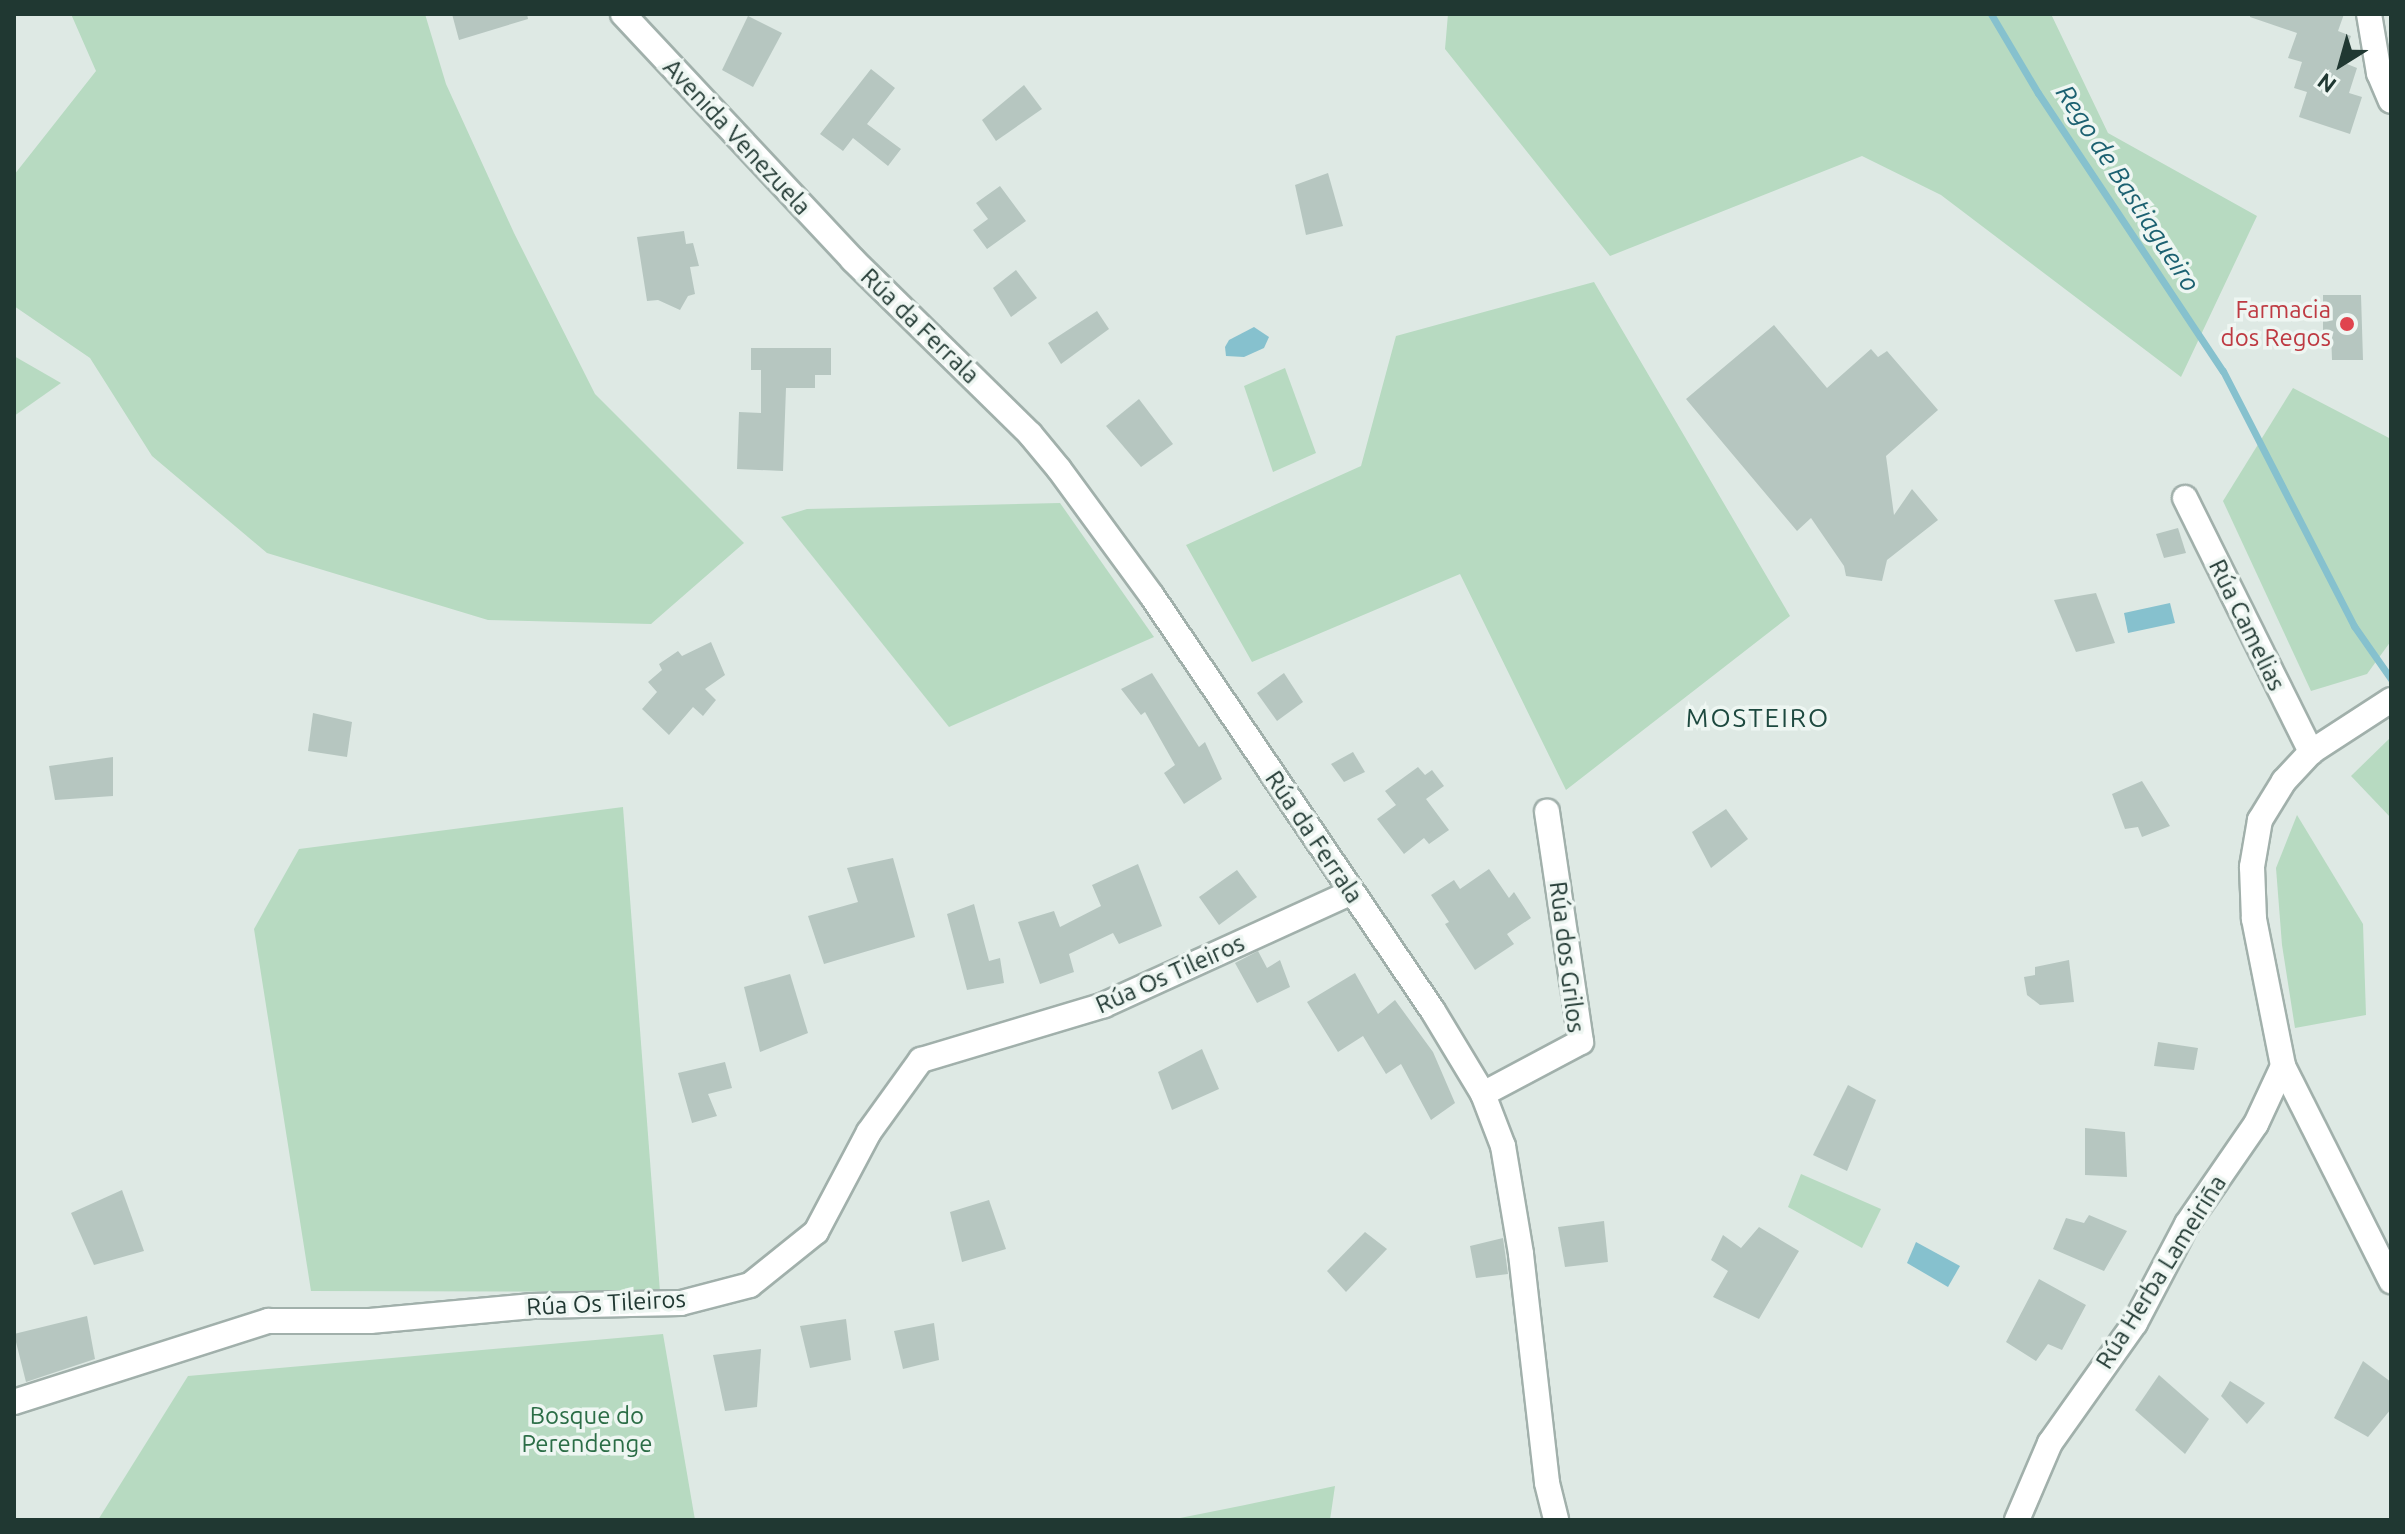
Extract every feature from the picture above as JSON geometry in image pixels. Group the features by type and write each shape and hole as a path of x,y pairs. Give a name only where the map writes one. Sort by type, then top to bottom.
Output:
{"street":[{"name":"Avenida Venezuela","path":"623,14 853,260"},
{"path":"2369,14 2379,73 2391,101"},
{"name":"Rúa da Ferrala","path":"853,260 1030,434 1059,469 1152,596 1350,893 1433,1011 1483,1094 1503,1146 1521,1254 1547,1483 1556,1520"},
{"name":"Rúa Camelias","path":"2185,498 2311,752"},
{"path":"2391,700 2311,752 2284,781 2260,820 2252,867 2254,919 2283,1066 2391,1281"},
{"name":"Rúa dos Grilos","path":"1483,1094 1581,1042 1547,811"},
{"name":"Rúa Os Tileiros","path":"14,1402 268,1321 370,1321 532,1306 681,1303 750,1285 816,1232 869,1132 921,1060 1104,1005 1350,893"},
{"name":"Rúa Herba Lameiriña","path":"2017,1520 2050,1443 2135,1323 2187,1224 2256,1124 2283,1066"}],"green space":[{"path":"71,14 425,14 446,84 514,233 595,394 744,543 651,624 488,620 267,553 152,456 90,358 14,306 14,175 96,71"},
{"path":"1448,14 2051,14 2108,133 2257,216 2181,377 1941,195 1862,156 1610,256 1445,49"},
{"path":"1594,282 1790,616 1566,790 1460,574 1252,662 1186,545 1361,466 1396,336"},
{"path":"14,356 61,383 14,416"},
{"path":"1285,368 1316,453 1273,472 1244,386"},
{"path":"2293,388 2391,439 2391,641 2367,674 2311,691 2223,501"},
{"path":"1060,503 1154,637 949,727 781,517 807,509"},
{"path":"2391,737 2391,818 2351,776"},
{"path":"623,807 660,1292 311,1291 254,929 299,849"},
{"path":"2297,815 2363,924 2366,1015 2295,1028 2282,945 2276,868"},
{"path":"1801,1174 1881,1209 1862,1248 1788,1207"},
{"name":"Bosque do Perendenge","path":"663,1334 695,1520 98,1520 188,1376"},
{"path":"1335,1486 1330,1520 1170,1520 1245,1505"}],"water":[{"path":"1254,327 1269,337 1264,348 1244,357 1226,356 1225,347 1229,340"},
{"path":"2170,603 2175,623 2128,633 2124,613"},
{"path":"1916,1242 1960,1266 1948,1287 1907,1263"}],"building":[{"path":"452,14 527,14 528,19 459,40"},
{"path":"2250,14 2344,14 2338,31 2351,36 2342,62 2357,68 2349,93 2362,97 2350,134 2299,117 2307,92 2294,88 2302,62 2288,58 2297,33 2250,17"},
{"path":"748,16 782,33 753,87 722,70"},
{"path":"871,69 895,88 867,124 901,149 888,166 853,138 843,151 820,134"},
{"path":"1024,85 1042,109 996,141 982,120"},
{"path":"1328,173 1343,226 1306,235 1295,185"},
{"path":"1000,186 1026,221 987,249 973,230 988,219 976,203"},
{"path":"684,231 686,244 693,243 699,266 690,267 695,294 688,296 680,310 658,300 647,301 637,237"},
{"path":"1016,270 1037,298 1011,317 993,288"},
{"path":"2323,295 2361,295 2363,360 2332,360 2331,332 2323,332"},
{"path":"1097,311 1109,329 1061,364 1048,343"},
{"path":"1774,325 1827,388 1871,349 1878,357 1887,351 1938,410 1886,456 1894,515 1912,489 1938,520 1887,560 1882,581 1846,576 1844,566 1811,518 1797,531 1686,399"},
{"path":"751,348 831,348 831,375 815,375 815,388 786,388 783,471 737,469 739,412 761,413 761,370 751,370"},
{"path":"1139,399 1173,444 1141,467 1106,426"},
{"path":"2178,528 2186,553 2164,558 2156,534"},
{"path":"2096,593 2115,643 2076,652 2054,600"},
{"path":"711,642 725,675 705,689 716,700 703,716 693,707 669,735 642,709 657,692 648,682 662,670 659,664 678,651 682,656"},
{"path":"1152,673 1199,747 1205,742 1222,779 1184,804 1164,773 1175,765 1145,712 1141,715 1121,689"},
{"path":"1284,673 1303,702 1277,721 1257,693"},
{"path":"313,713 352,722 347,757 308,751"},
{"path":"1353,752 1365,772 1344,782 1331,764"},
{"path":"113,757 113,796 55,800 49,766"},
{"path":"1418,767 1425,775 1432,770 1444,786 1426,799 1449,830 1429,844 1424,838 1404,854 1377,819 1396,805 1385,791"},
{"path":"2142,781 2170,826 2142,837 2138,827 2125,829 2112,794"},
{"path":"1726,809 1748,839 1711,868 1692,832"},
{"path":"893,858 915,937 824,964 808,916 858,902 847,868"},
{"path":"1138,864 1162,926 1119,944 1113,933 1069,954 1074,972 1040,984 1018,922 1054,911 1060,927 1101,906 1092,885"},
{"path":"1489,869 1509,898 1514,892 1531,918 1507,934 1514,944 1475,970 1445,924 1449,922 1431,895 1454,880 1460,889"},
{"path":"1237,870 1257,897 1219,925 1199,897"},
{"path":"974,904 989,961 1000,958 1004,983 967,990 947,914"},
{"path":"1258,951 1267,968 1280,960 1290,987 1257,1003 1235,963"},
{"path":"2069,960 2074,1002 2040,1005 2027,995 2024,977 2035,975 2035,967"},
{"path":"1355,973 1378,1014 1395,1000 1433,1052 1455,1103 1431,1120 1401,1064 1386,1074 1363,1036 1338,1052 1307,1002"},
{"path":"790,974 808,1033 760,1052 744,987"},
{"path":"2158,1042 2198,1048 2194,1070 2154,1066"},
{"path":"1202,1049 1219,1089 1172,1110 1158,1072"},
{"path":"725,1062 732,1088 708,1094 717,1116 692,1123 678,1073"},
{"path":"1848,1085 1876,1100 1847,1171 1813,1155"},
{"path":"2085,1128 2125,1132 2127,1177 2085,1175"},
{"path":"122,1190 144,1251 94,1265 71,1213"},
{"path":"989,1200 1006,1249 962,1262 950,1212"},
{"path":"2089,1215 2127,1231 2104,1271 2053,1249 2066,1218 2084,1223"},
{"path":"1604,1221 1608,1262 1565,1267 1558,1227"},
{"path":"1759,1227 1799,1251 1759,1319 1713,1297 1728,1271 1711,1260 1723,1235 1741,1248"},
{"path":"1365,1232 1387,1249 1346,1292 1327,1271"},
{"path":"1503,1238 1508,1274 1476,1278 1470,1246"},
{"path":"2039,1279 2086,1305 2062,1350 2048,1344 2036,1361 2006,1342"},
{"path":"87,1316 95,1359 26,1382 14,1334"},
{"path":"846,1319 851,1360 810,1368 800,1326"},
{"path":"934,1323 939,1360 903,1369 894,1331"},
{"path":"761,1349 757,1407 725,1411 713,1355"},
{"path":"2363,1361 2391,1382 2391,1409 2368,1437 2334,1418"},
{"path":"2159,1375 2209,1419 2185,1454 2135,1410"},
{"path":"2230,1381 2265,1403 2247,1424 2221,1396"}],"waterway":[{"name":"Rego de Bastiagueiro","path":"1991,14 2038,93 2223,371 2354,626 2391,679"}],"place":[{"name":"Farmacia dos Regos","path":"2347,324"}],"district":[{"name":"MOSTEIRO","path":"1758,718"}]}
